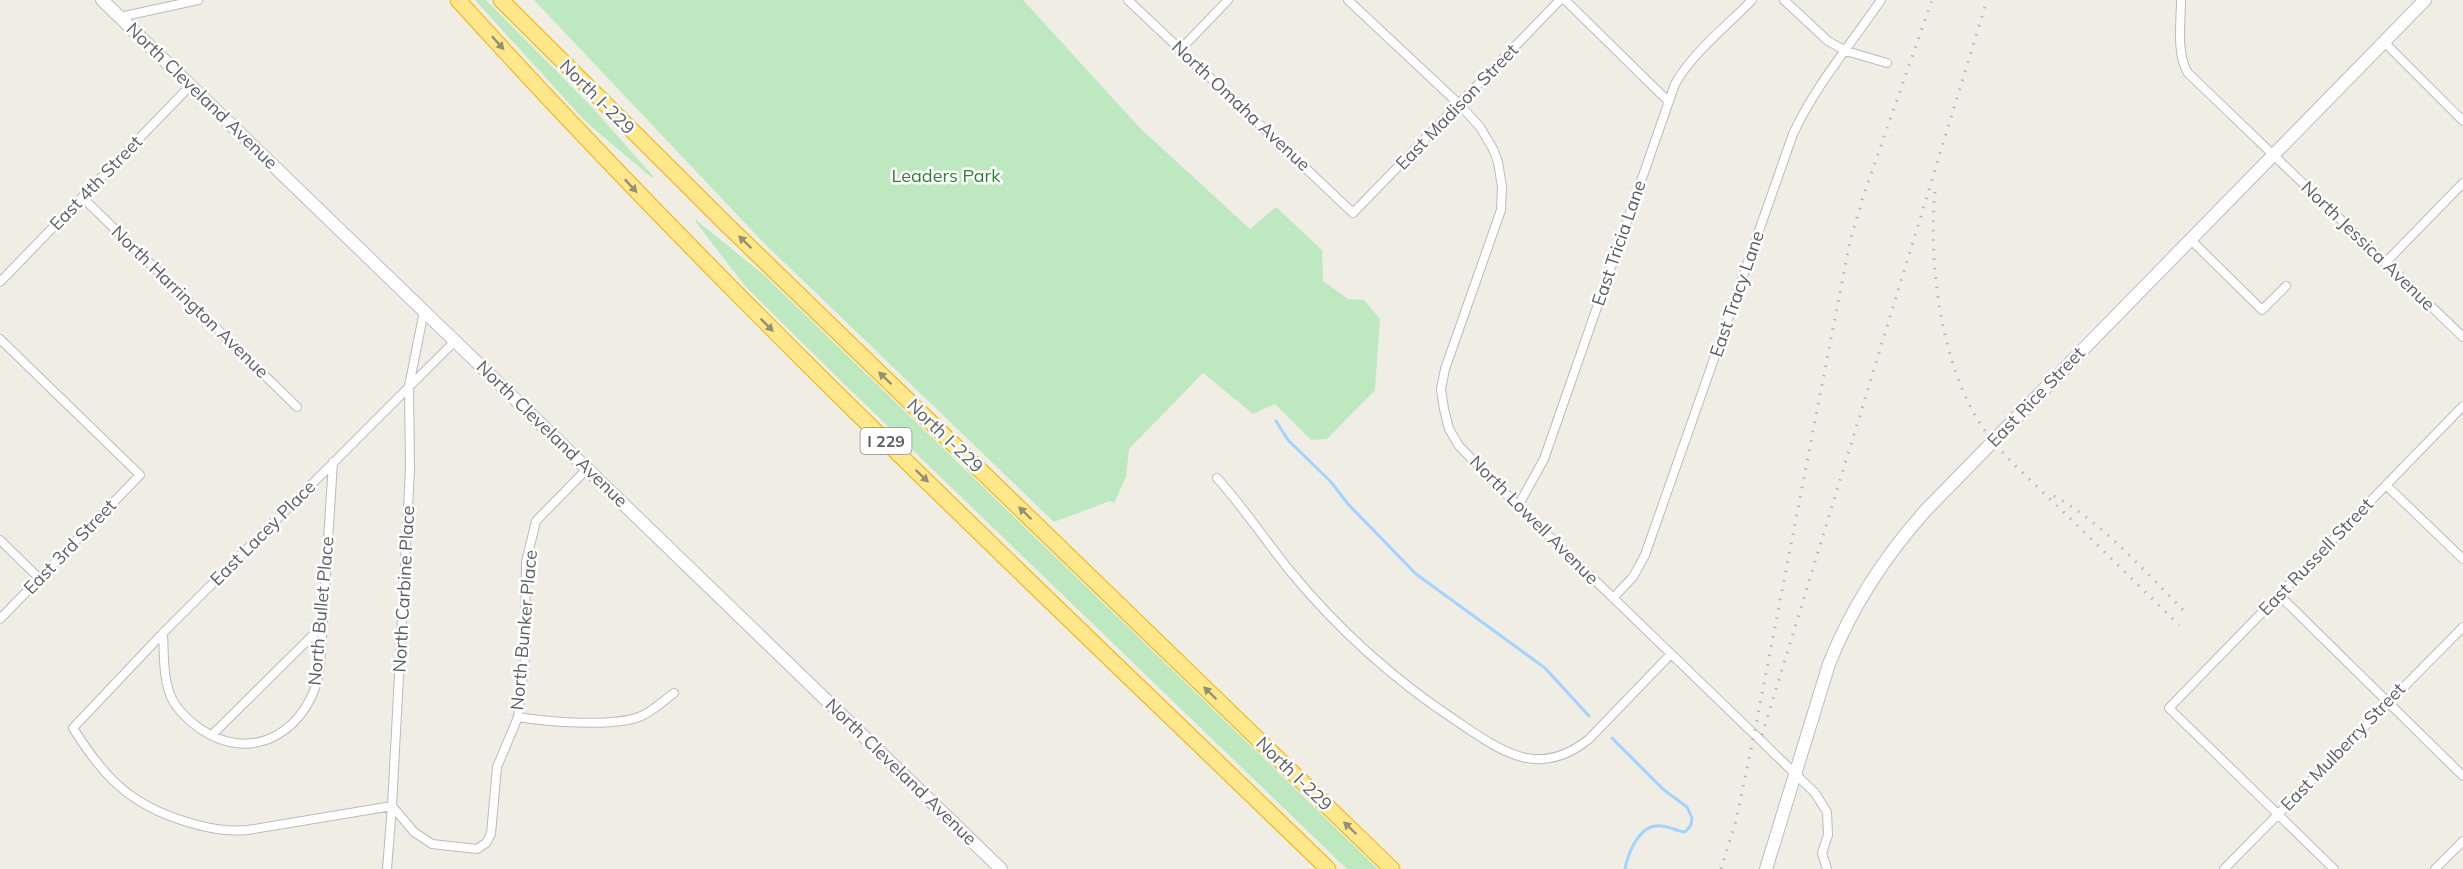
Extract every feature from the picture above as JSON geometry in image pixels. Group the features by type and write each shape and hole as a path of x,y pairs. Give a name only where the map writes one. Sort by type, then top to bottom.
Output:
{"highway":[{"name":"North I-229","path":"458,0 599,153 727,285 1328,869"},
{"name":"North I-229","path":"501,0 728,226 1392,869"}],"street":[{"name":"North Cleveland Avenue","path":"102,0 1001,869"},
{"path":"120,17 198,0"},
{"name":"North Omaha Avenue","path":"1128,0 1353,213"},
{"path":"1181,50 1228,0"},
{"name":"North Lowell Avenue","path":"1348,0 1460,105 1480,128 1493,149 1500,172 1502,199 1497,223 1444,369 1442,389 1449,429 1459,446 1518,506 1815,793 1827,812 1828,835 1822,854 1827,869"},
{"name":"East Madison Street","path":"1353,213 1560,0"},
{"path":"1565,0 1668,101"},
{"name":"East Tricia Lane","path":"1518,506 1544,459 1668,101 1680,74 1752,0"},
{"path":"1784,0 1827,40 1846,51 1887,63"},
{"name":"East Tracy Lane","path":"1613,598 1633,578 1645,555 1792,134 1803,112 1881,0"},
{"name":"North Jessica Avenue","path":"2181,0 2181,43 2185,68 2272,155 2463,337"},
{"name":"East Rice Street","path":"1766,869 1838,640 1878,568 1926,510 2424,0"},
{"path":"2384,42 2463,121"},
{"name":"East 4th Street","path":"0,282 191,85"},
{"path":"2385,263 2463,183"},
{"name":"North Harrington Avenue","path":"82,197 297,407"},
{"path":"2190,239 2262,310 2286,286"},
{"name":"North Carbine Place","path":"387,869 410,470 409,386 424,311"},
{"name":"East 3rd Street","path":"0,339 140,475 0,619"},
{"name":"East Lacey Place","path":"392,806 248,830 212,829 161,814 123,791 87,750 74,728 163,633 455,341"},
{"name":"East Russell Street","path":"2278,814 2169,708 2463,406"},
{"name":"North Bullet Place","path":"163,633 164,657 171,695 182,713 212,735 225,741 251,743 274,737 298,720 313,697 318,684 333,462"},
{"name":"North Bunker Place","path":"392,806 414,832 432,844 477,849 486,843 491,834 497,767 518,717 525,658 526,562 536,521 587,468"},
{"path":"1217,478 1239,502 1290,571 1325,611 1358,643 1393,675 1436,708 1512,755 1538,760 1562,756 1575,750 1589,739 1671,654"},
{"path":"2386,485 2463,559"},
{"path":"0,540 39,578"},
{"path":"2278,595 2463,776"},
{"path":"212,735 322,626"},
{"name":"East Mulberry Street","path":"2224,869 2463,627"},
{"path":"518,717 567,722 622,720 649,712 675,693"},
{"path":"2278,814 2334,869"},
{"path":"2439,868 2463,841"}],"green space":[{"path":"475,0 486,0 592,107 653,176 652,178 586,122"},
{"name":"Leaders Park","path":"534,0 1023,0 1140,128 1250,229 1276,207 1322,250 1323,281 1348,299 1364,300 1380,319 1375,390 1327,439 1311,440 1275,404 1253,414 1203,373 1129,449 1126,477 1114,503 1110,501 1054,522 762,241"},
{"path":"696,220 764,275 1378,869 1347,869 745,286"}],"waterway":[{"path":"1276,421 1288,440 1331,482 1348,504 1416,574 1545,668 1589,716"},
{"path":"1612,738 1664,790 1687,807 1692,818 1691,825 1685,832 1662,826 1647,829 1632,847 1625,869"}],"railway":[{"path":"1721,869 1736,821 1754,735 1850,241 1863,197 1932,0"},
{"path":"1762,735 1987,0"},
{"path":"1935,192 1934,250 1940,312 1956,373 1981,425 2016,466 2179,625"},
{"path":"2054,496 2108,535 2188,615"}]}
